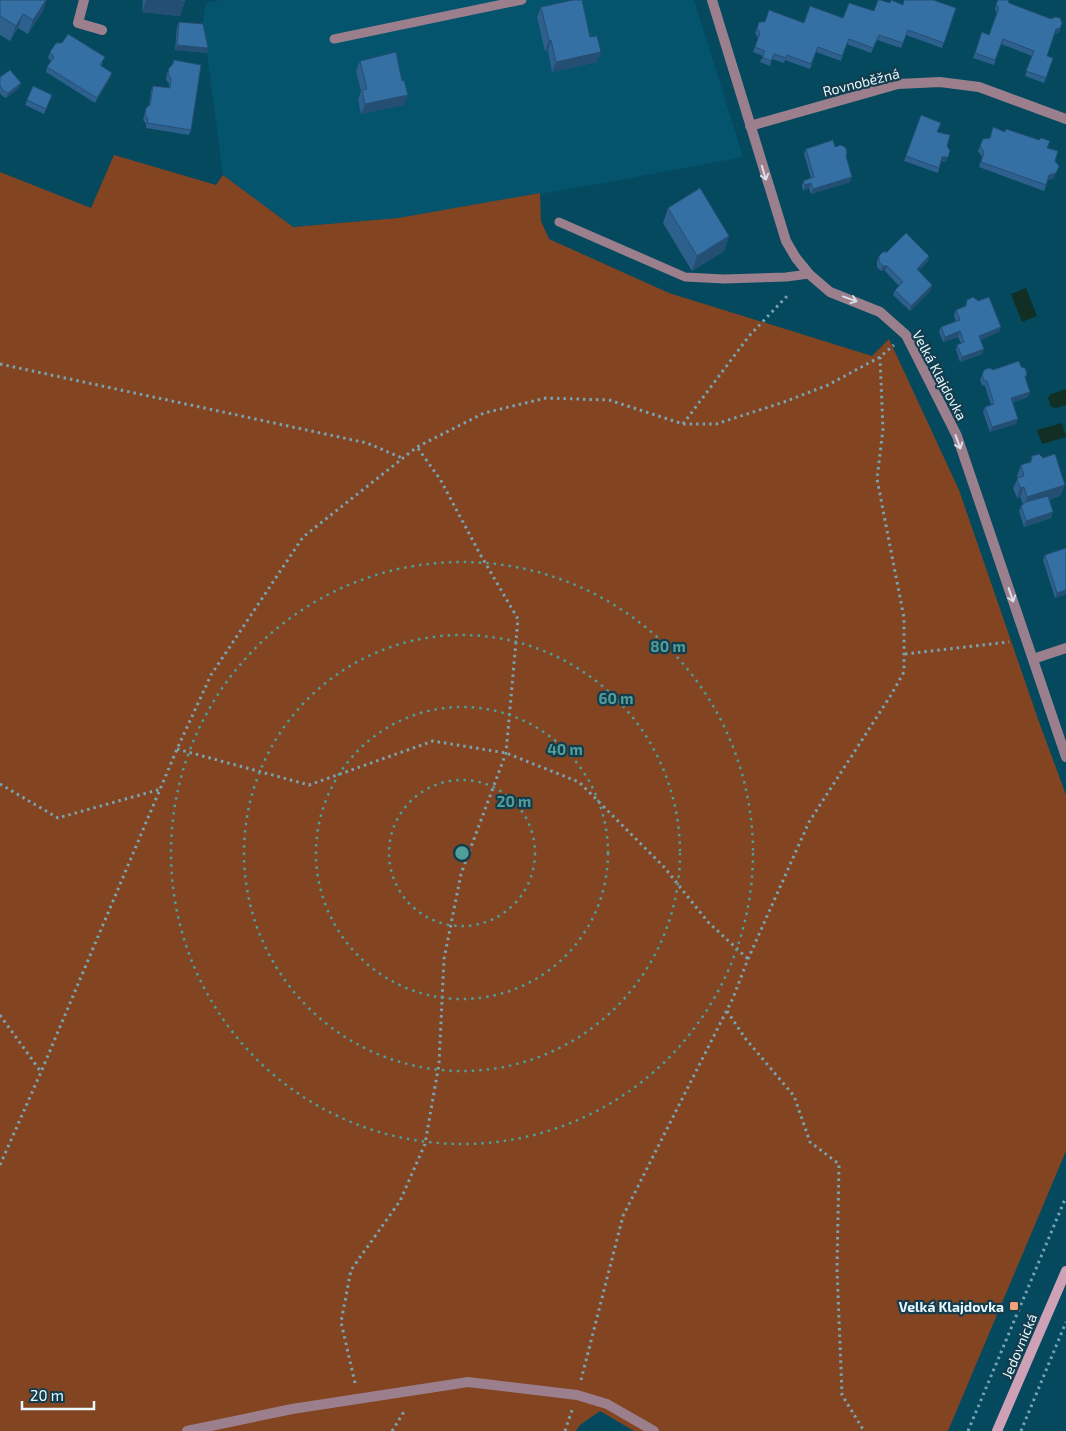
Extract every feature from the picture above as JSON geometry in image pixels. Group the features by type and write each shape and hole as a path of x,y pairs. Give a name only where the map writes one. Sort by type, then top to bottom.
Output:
{"main road":[{"name":"Jedovnická","path":"997,1431 1066,1271"}],"street":[{"path":"84,0 78,23 102,30"},
{"name":"Velká Klajdovka","path":"712,0 786,241 796,258 809,274 830,292 880,312 906,335 957,436 1027,640 1053,724 1066,757"},
{"name":"Rovnoběžná","path":"750,126 898,84 940,82 978,88 1066,119"},
{"path":"1033,659 1066,648"},
{"path":"187,1431 292,1409 468,1382 577,1395 607,1404 654,1431"}],"lane":[{"path":"334,39 522,0"},
{"path":"559,222 684,278 724,279 786,277 809,274"}],"path":[{"path":"683,424 750,336 809,274"},
{"path":"0,1166 211,675 303,537 417,447 484,413 546,398 610,400 683,424 716,424 784,402 828,385 880,357 906,335"},
{"path":"565,1431 577,1395 623,1216 727,1010 809,822 891,696 904,672 904,618 876,480 883,429 880,357"},
{"path":"0,364 368,443 402,458"},
{"path":"358,1399 341,1322 350,1270 400,1201 426,1144 439,1064 444,959 461,874 506,753 518,619 480,554 440,479 417,447"},
{"path":"905,654 1027,640"},
{"path":"178,749 309,785 433,741 506,753 579,782 664,867 708,922 748,960"},
{"path":"0,784 58,818 161,789"},
{"path":"727,1010 745,1038 794,1096 810,1142 839,1164 837,1268 842,1395 864,1431"},
{"path":"0,1015 41,1072"},
{"path":"968,1431 1066,1197"},
{"path":"1021,1431 1066,1322"}],"shaded area":[{"path":"221,0 694,0 743,157 398,218 293,227 223,175 207,53 202,29 206,3"},
{"path":"114,155 216,185 223,175 293,227 398,218 540,193 541,221 549,239 669,293 872,356 889,339 959,490 1066,795 1066,1151 948,1431 634,1431 600,1411 580,1425 576,1431 0,1431 0,172 91,208"},
{"path":"1026,288 1037,316 1022,322 1011,294"},
{"path":"1066,389 1066,405 1056,408 1051,407 1048,398 1051,394"},
{"path":"1062,423 1066,437 1042,444 1037,430"}],"building":[{"path":"0,0 46,0 33,20 23,14 16,26 0,16"},
{"path":"573,0 582,0 590,37 597,36 601,52 556,62 541,7"},
{"path":"878,0 890,3 891,0 903,5 904,0 933,0 956,8 944,43 908,30 903,43 879,35 873,48 849,39 842,56 818,47 811,64 787,55 786,58 774,54 771,61 762,57 765,51 755,47 760,33 757,28 759,22 765,22 769,10 804,23 810,6 843,18 849,3 874,11"},
{"path":"998,0 1008,0 1009,3 1051,19 1055,17 1060,18 1062,23 1060,28 1056,29 1047,56 1053,58 1046,78 1026,71 1034,51 1003,39 995,60 975,53 982,32 989,35 999,8 996,4"},
{"path":"179,22 203,24 208,48 177,45"},
{"path":"68,34 105,57 100,65 112,73 97,98 47,67 54,57 50,52 56,43 62,43"},
{"path":"396,52 402,81 404,80 408,95 365,104 362,90 367,89 360,61"},
{"path":"174,60 201,65 191,130 147,123 148,119 145,115 146,108 150,105 153,86 170,88 171,79 168,74"},
{"path":"10,70 21,83 8,93 0,86 0,77"},
{"path":"33,86 52,95 46,109 27,100"},
{"path":"921,115 941,123 937,132 950,135 947,146 950,151 948,157 942,157 939,168 906,156"},
{"path":"993,127 1005,132 1006,129 1039,140 1041,138 1050,141 1047,148 1058,151 1055,161 1059,166 1056,173 1049,175 1046,185 981,162 984,152 980,146 983,139 990,138"},
{"path":"833,140 835,147 841,145 846,148 846,156 852,177 813,189 811,183 805,185 803,181 814,177 806,149"},
{"path":"700,188 729,236 697,256 668,208"},
{"path":"906,233 929,256 917,269 932,285 911,306 895,290 903,282 887,266 883,266 879,262 879,256 883,252 887,252"},
{"path":"973,297 978,301 989,297 1001,327 979,336 984,349 962,357 957,345 964,342 960,331 945,337 941,327 960,320 956,310 966,306 967,300"},
{"path":"1019,361 1021,367 1025,368 1027,374 1025,377 1030,392 1011,398 1018,419 992,427 985,407 994,404 987,381 984,380 982,375 984,370 990,368 993,370"},
{"path":"1039,454 1043,458 1055,454 1065,485 1027,497 1024,487 1020,488 1017,478 1024,476 1021,465 1031,462 1032,456"},
{"path":"1048,496 1053,512 1026,521 1021,506 1026,502"},
{"path":"1066,548 1066,590 1057,593 1045,555"}],"place":[{"name":"Velká Klajdovka","path":"1014,1306"}]}
